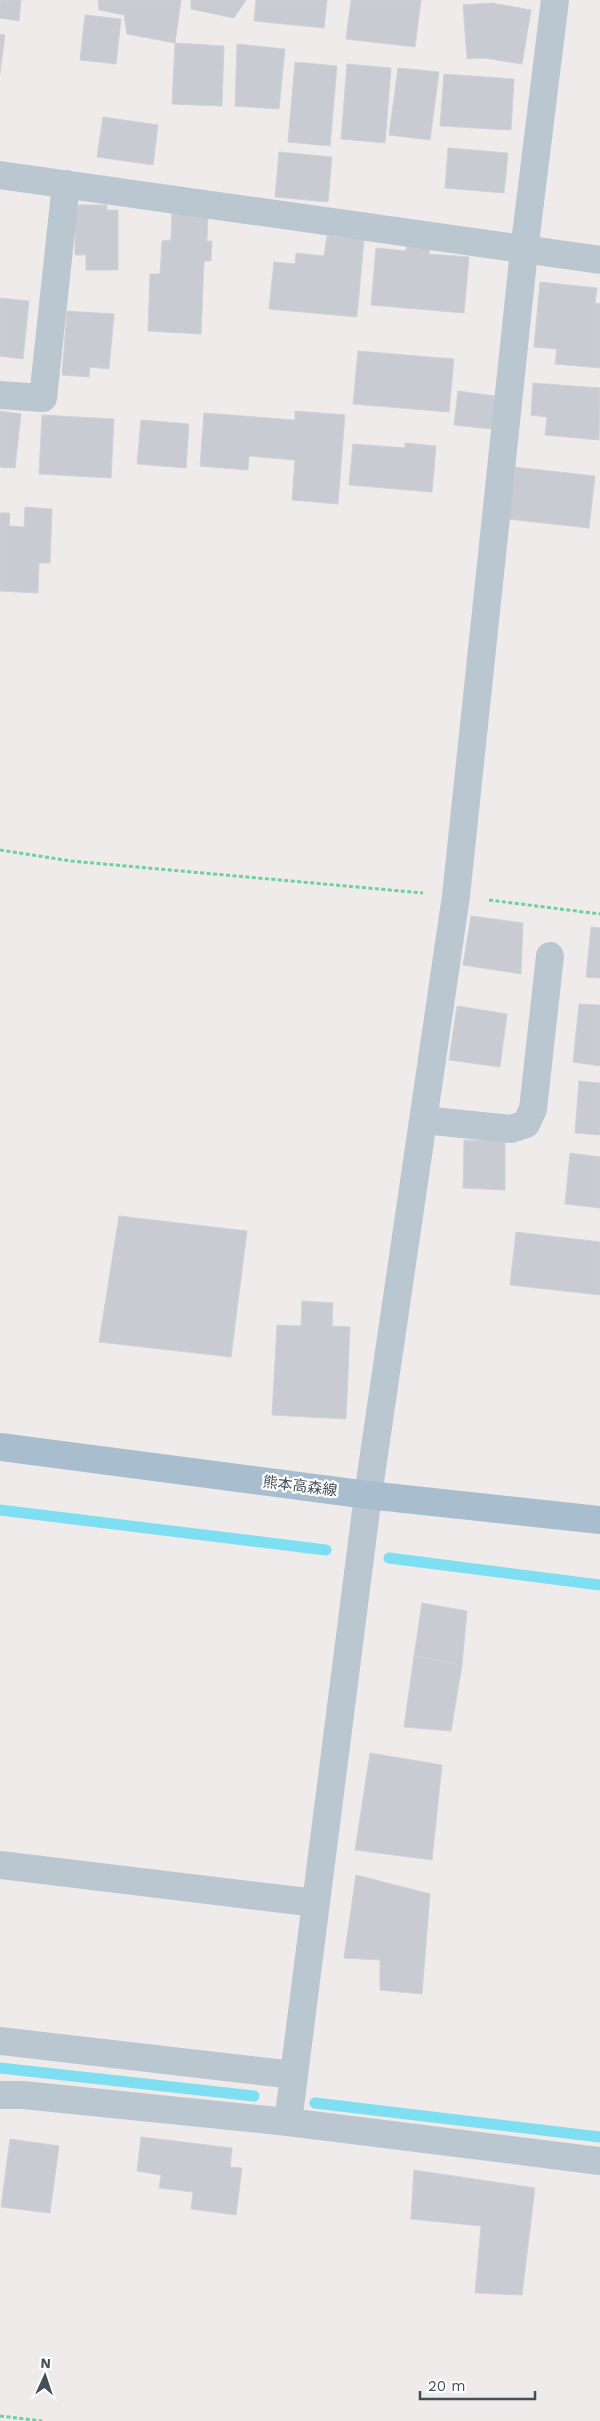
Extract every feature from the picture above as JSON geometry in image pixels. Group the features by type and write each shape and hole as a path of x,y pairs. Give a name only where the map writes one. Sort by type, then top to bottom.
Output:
{"main road":[{"name":"熊本高森線","path":"0,1448 368,1495 600,1520"}],"street":[{"path":"288,2122 368,1495 456,896 524,251 555,0"},
{"path":"0,175 524,251 600,260"},
{"path":"0,395 43,398 66,184"},
{"path":"423,1120 511,1129 526,1124 533,1109 550,956"},
{"path":"0,1865 316,1902"},
{"path":"0,2041 294,2075"},
{"path":"0,2095 23,2095 288,2122 600,2161"}],"path":[{"path":"0,850 71,861 456,896 600,914"},
{"path":"0,2416 42,2421"}],"building":[{"path":"0,0 21,0 19,21 0,18"},
{"path":"98,0 181,0 175,43 127,34 124,15 99,10"},
{"path":"191,0 246,0 234,18 191,9"},
{"path":"256,0 327,0 324,28 254,21"},
{"path":"351,0 421,0 415,47 346,39"},
{"path":"492,3 531,10 522,64 484,58 467,59 463,5"},
{"path":"85,15 121,19 116,64 80,60"},
{"path":"0,34 5,35 0,73"},
{"path":"175,43 224,46 222,106 172,104"},
{"path":"237,44 285,49 279,109 235,106"},
{"path":"295,62 337,66 330,146 288,142"},
{"path":"347,64 391,68 385,143 341,139"},
{"path":"398,68 439,72 430,140 389,135"},
{"path":"444,74 514,79 511,130 440,126"},
{"path":"103,117 158,125 153,165 97,157"},
{"path":"448,148 508,153 504,193 445,188"},
{"path":"279,152 332,157 328,202 275,197"},
{"path":"75,205 107,205 107,210 118,210 118,270 86,270 86,255 75,255"},
{"path":"172,207 208,208 207,241 212,241 211,261 204,261 201,334 148,331 150,274 160,274 162,241 171,240"},
{"path":"327,236 364,240 357,317 269,309 274,262 295,264 296,253 324,256"},
{"path":"407,239 430,241 429,254 469,257 464,313 371,305 376,248 406,251"},
{"path":"540,282 597,288 595,303 600,304 600,368 555,364 557,349 534,347"},
{"path":"0,298 29,301 23,359 0,356"},
{"path":"67,311 114,314 109,369 90,367 89,377 62,375"},
{"path":"358,351 454,359 449,412 353,404"},
{"path":"533,383 600,388 599,440 545,435 547,417 531,415"},
{"path":"458,391 495,396 492,429 454,425"},
{"path":"0,411 21,414 15,468 0,467"},
{"path":"295,411 345,415 338,504 292,500 295,460 249,456 248,470 200,466 204,413 295,420"},
{"path":"42,415 114,419 111,478 39,474"},
{"path":"141,420 189,424 186,468 137,464"},
{"path":"405,443 436,446 432,492 349,485 353,444 405,448"},
{"path":"513,467 595,476 589,528 507,519"},
{"path":"25,507 52,509 50,563 39,563 38,593 0,591 0,513 10,513 9,526 24,527"},
{"path":"471,916 523,923 521,974 463,965"},
{"path":"591,927 600,928 600,978 586,977"},
{"path":"579,1004 600,1005 600,1066 573,1062"},
{"path":"457,1006 507,1014 500,1067 449,1060"},
{"path":"579,1081 600,1083 600,1135 575,1133"},
{"path":"464,1140 505,1141 505,1190 463,1188"},
{"path":"570,1153 600,1157 600,1208 565,1204"},
{"path":"119,1216 247,1231 231,1357 99,1342"},
{"path":"516,1232 600,1242 600,1295 510,1285"},
{"path":"302,1301 333,1303 332,1326 350,1327 346,1419 272,1415 277,1325 301,1326"},
{"path":"422,1603 467,1611 462,1665 414,1656"},
{"path":"414,1656 462,1665 451,1731 404,1727"},
{"path":"370,1753 442,1765 432,1860 355,1850"},
{"path":"356,1875 430,1894 422,1994 380,1990 380,1960 344,1958"},
{"path":"141,2137 232,2148 230,2167 242,2168 236,2215 191,2209 193,2192 159,2188 161,2175 137,2171"},
{"path":"10,2139 59,2146 50,2213 1,2207"},
{"path":"414,2170 535,2188 522,2295 475,2293 481,2226 411,2219"}],"waterway":[{"path":"0,1510 326,1550"},
{"path":"389,1558 600,1585"},
{"path":"0,2068 254,2096"},
{"path":"315,2103 600,2137"}]}
